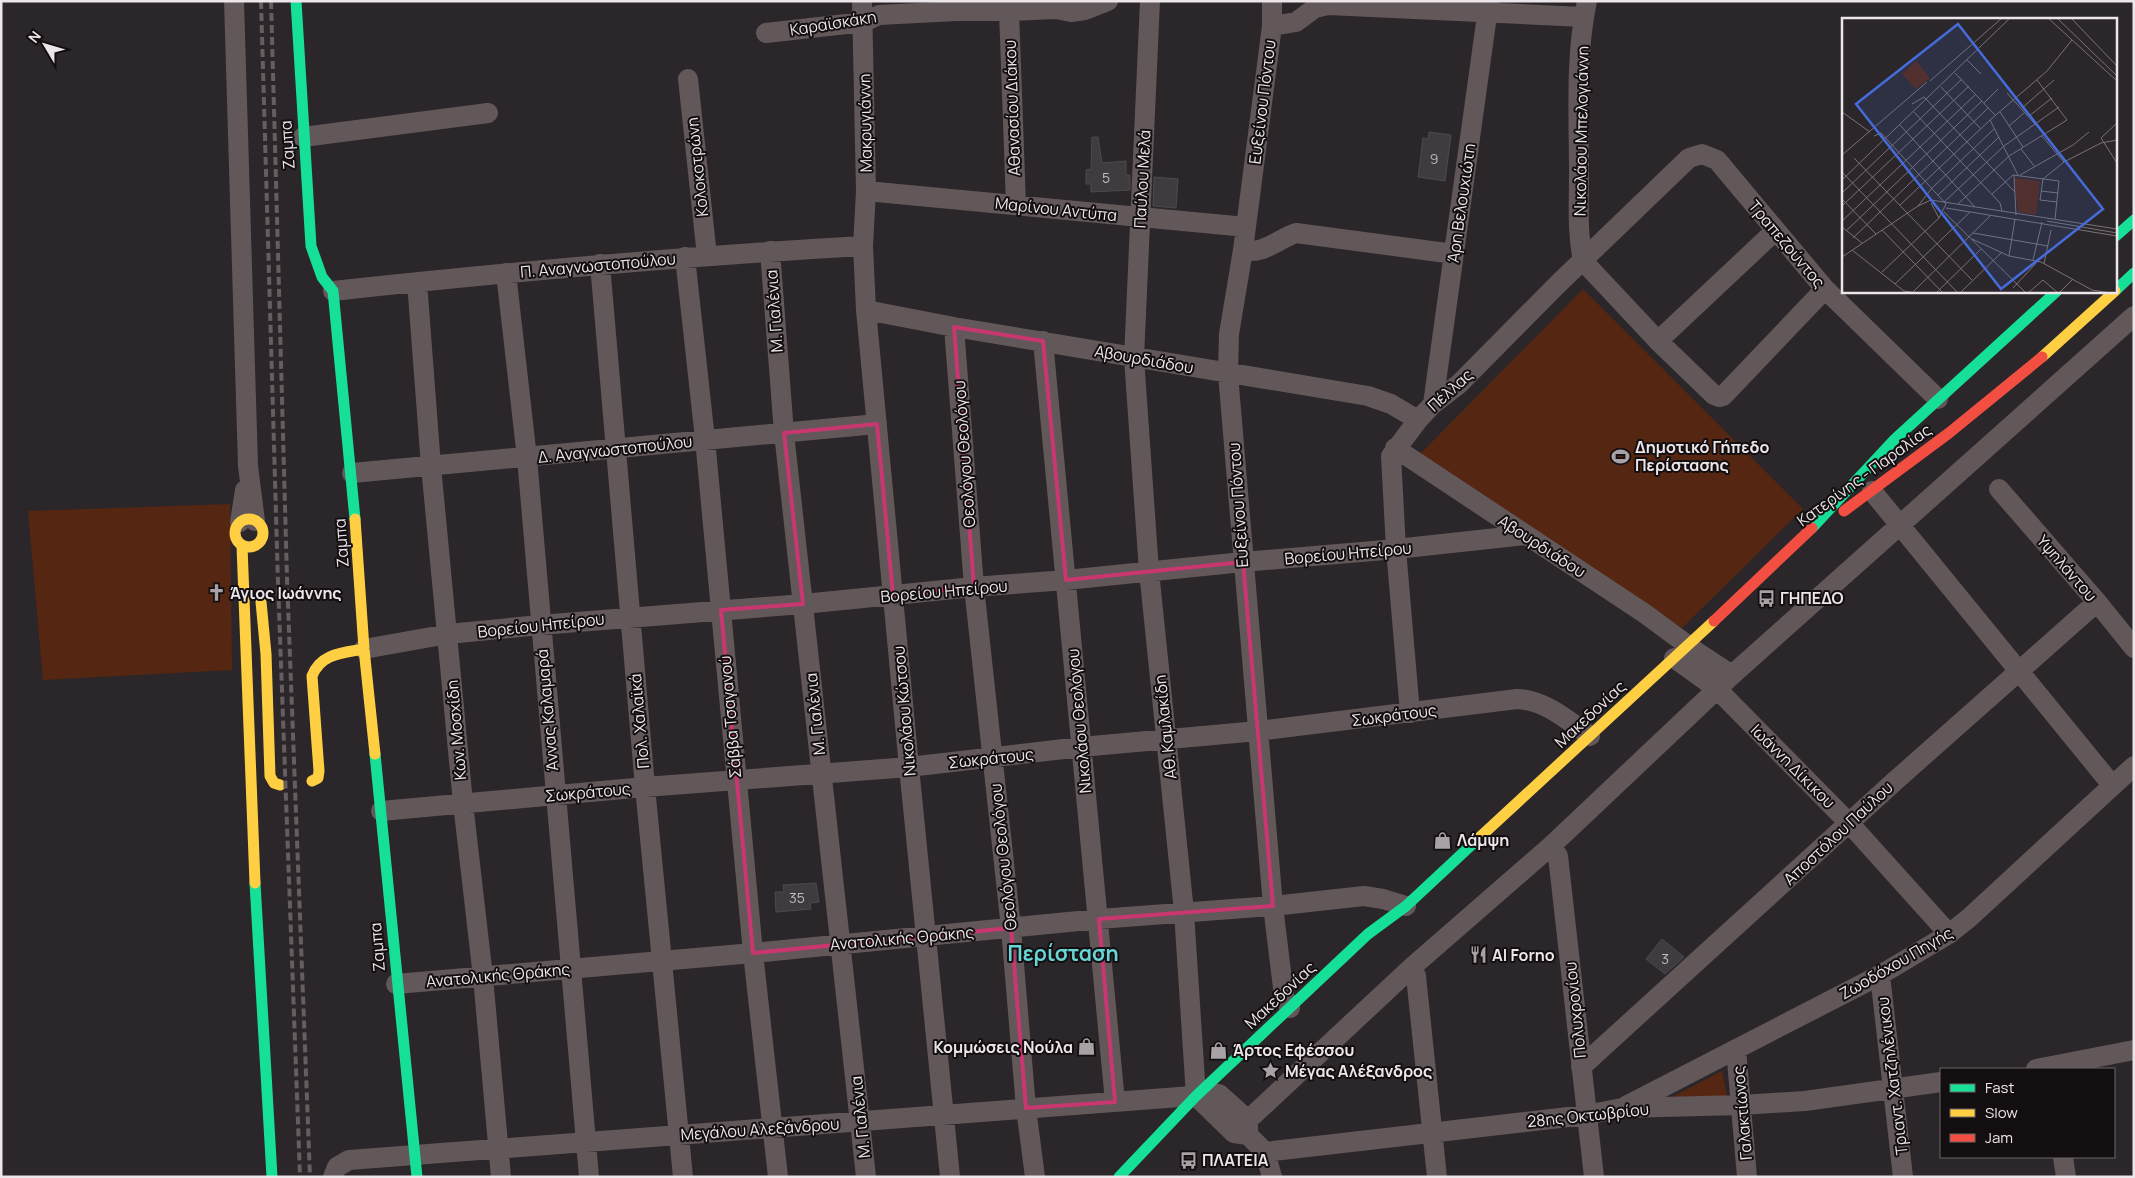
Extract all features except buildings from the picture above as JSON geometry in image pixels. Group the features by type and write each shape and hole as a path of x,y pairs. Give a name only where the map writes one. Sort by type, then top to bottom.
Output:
{"street":[{"path":"234,1 248,466 248,521 235,534 236,539 242,546 255,891 272,1177"},
{"name":"Ζαμπα","path":"296,1 311,246 322,276 333,291 352,473 364,649 381,811 396,984 417,1177"},
{"name":"Μακρυγιάννη","path":"862,1 864,22 866,191 863,246"},
{"name":"Καραϊσκάκη","path":"766,33 864,22 879,15 956,6 1009,11 1056,5 1071,12 1085,10 1108,1"},
{"name":"Παύλου Μελά","path":"1134,358 1150,1"},
{"name":"Ευξείνου Πόντου","path":"1272,1 1272,26 1243,250 1230,334 1228,374 1273,906 1284,996 1290,1008"},
{"path":"1272,26 1296,22 1315,8 1328,4 1585,9"},
{"name":"Άρη Βελουχιώτη","path":"1433,404 1488,6"},
{"name":"Νικολάου Μπελογιάννη","path":"1583,261 1580,231 1579,130 1580,63 1585,9"},
{"name":"Αθανασίου Διάκου","path":"1009,11 1016,205"},
{"name":"Κολοκοτρώνη","path":"688,79 707,256"},
{"path":"303,137 488,113"},
{"name":"Πέλλας","path":"1410,713 1390,464 1395,448 1433,404 1460,384 1689,158 1702,154"},
{"name":"Τραπεζούντος","path":"1702,154 1717,160 1825,289 1938,399"},
{"name":"Μαρίνου Αντύπα","path":"866,191 1246,227"},
{"path":"2118,234 2134,220"},
{"path":"1658,341 1775,231"},
{"path":"1243,250 1262,251 1283,238 1296,233 1454,254"},
{"name":"Π. Αναγνωστοπούλου","path":"333,291 600,264 863,246"},
{"name":"Νικολάου Κώτσου","path":"863,246 866,310 950,1177"},
{"name":"Μ. Γιαλένια","path":"770,251 784,433 866,1177"},
{"name":"Σάββα Τσαγανού","path":"685,257 705,439 753,953 774,1127 778,1177"},
{"path":"1583,261 1658,341 1718,397 1723,396 1825,289"},
{"name":"Πολ. Χαλαϊκά","path":"600,264 645,787 683,1177"},
{"name":"Άννας Καλαμαρά","path":"506,273 527,458 589,1177"},
{"name":"Κατερίνης - Παραλίας","path":"2118,289 2134,273"},
{"name":"Κων. Μοσχίδη","path":"417,282 431,466 463,803 483,977 501,1177"},
{"name":"Κατερίνης - Παραλίας","path":"1796,546 1895,438 2056,292"},
{"name":"Κατερίνης - Παραλίας","path":"1796,546 1872,491 2024,374 2115,292"},
{"name":"Αβουρδιάδου","path":"866,310 1134,358 1368,396 1391,404 1418,420"},
{"path":"1209,1100 1234,1133 1248,1128 1412,967 1551,846 1732,674 2134,316"},
{"name":"Θεολόγου Θεολόγου","path":"954,327 974,587 1011,928 1026,1108 1034,1177"},
{"name":"Νικολάου Θεολόγου","path":"1043,341 1115,1102"},
{"name":"Αθ. Καμλακίδη","path":"1134,358 1149,571 1184,912 1209,1100"},
{"name":"Δ. Αναγνωστοπούλου","path":"352,473 616,450 705,439 877,424"},
{"name":"Αβουρδιάδου","path":"1395,448 1644,613 1681,652"},
{"name":"Υψηλάντου","path":"1999,489 2097,602 2134,648"},
{"path":"1872,491 2112,785"},
{"path":"242,546 256,551 262,540 263,531 248,521"},
{"name":"Βορείου Ηπείρου","path":"364,649 448,634 1066,580 1525,535"},
{"name":"Μακεδονίας","path":"1119,1177 1209,1100 1290,1008 1368,934 1406,906 1796,546"},
{"path":"260,595 266,654 270,776 274,783 280,785"},
{"name":"Αποστόλου Παύλου","path":"1581,1067 2019,670 2097,602"},
{"path":"312,781 318,778 319,771 312,676 314,668 325,658 332,655 364,649"},
{"path":"1681,652 1732,674"},
{"name":"Ιωάννη Δίκικου","path":"1681,652 1850,824 1949,934"},
{"name":"Σωκράτους","path":"381,811 992,758 1081,747 1258,731 1528,700 1555,711 1590,736"},
{"name":"Ζωοδόχου Πηγής","path":"1622,1108 1880,975 1949,934 1969,918 2134,766"},
{"name":"Πολυχρονίου","path":"1551,846 1558,856 1594,1177"},
{"name":"Ανατολικής Θράκης","path":"396,984 571,970 1099,919 1273,906 1364,896 1406,906"},
{"name":"Μακεδονίας","path":"1385,938 1406,906"},
{"path":"1412,967 1416,976 1437,1177"},
{"name":"Τριαντ. Χατζηλένικου","path":"1880,975 1903,1177"},
{"name":"Γαλακτίωνος","path":"1736,1049 1747,1177"},
{"path":"2050,1068 2134,1050"},
{"name":"28ης Οκτωβρίου","path":"1265,1152 1586,1114 1622,1108 1741,1105 1806,1101 1940,1082"},
{"name":"Μεγάλου Αλεξάνδρου","path":"333,1177 337,1168 348,1160 1026,1108 1115,1102 1209,1100"},
{"path":"1248,1128 1265,1152 1272,1177"},
{"path":"2063,1158 2066,1177"}],"highlighted area":[{"path":"954,327 1043,341 1066,580 1243,562 1273,906 1099,919 1115,1102 1026,1108 1011,928 753,953 721,610 803,604 784,433 877,424 893,595 974,587"}],"shaded area":[{"name":"Δημοτικό Γήπεδο Περίστασης","path":"1583,289 1803,509 1682,628 1415,459"},
{"path":"230,504 232,670 43,680 28,511"},
{"path":"1722,1071 1728,1101 1655,1106"}],"railway":[{"path":"261,1 278,583 300,1177"},
{"path":"271,1 287,579 310,1177"}],"traffic: fast":[{"path":"296,1 311,246 322,277 333,291 355,519"},
{"path":"2118,234 2134,220"},
{"path":"2118,288 2134,273"},
{"path":"1812,528 1895,439 2056,292"},
{"path":"375,754 417,1177"},
{"path":"1119,1177 1196,1096 1368,934 1406,906 1480,837"},
{"path":"255,883 272,1177"}],"traffic: slow":[{"path":"2042,357 2114,292"},
{"path":"249,519 259,523 263,533 259,543 249,547 239,543 235,533 239,523 249,519"},
{"path":"355,519 364,649 375,754"},
{"path":"242,546 255,883"},
{"path":"261,602 266,654 270,776 274,783 280,785"},
{"path":"1480,837 1714,621"},
{"path":"312,781 318,778 319,771 312,676 316,668 327,658 341,653 364,649"}],"traffic: jam":[{"path":"1844,511 1949,433 2042,357"},
{"path":"1714,621 1812,528"}],"place":[{"name":"Δημοτικό Γήπεδο Περίστασης","path":"1621,456"},
{"name":"Άγιος Ιωάννης","path":"216,593"},
{"name":"ΓΗΠΕΔΟ","path":"1766,598"},
{"name":"Λάμψη","path":"1443,840"},
{"name":"Al Forno","path":"1478,955"},
{"name":"Κομμώσεις Νούλα","path":"1087,1047"},
{"name":"Άρτος Εφέσσου","path":"1219,1050"},
{"name":"Μέγας Αλέξανδρος","path":"1271,1071"},
{"name":"ΠΛΑΤΕΙΑ","path":"1188,1160"}],"district":[{"name":"Περίσταση","path":"1063,953"}]}
